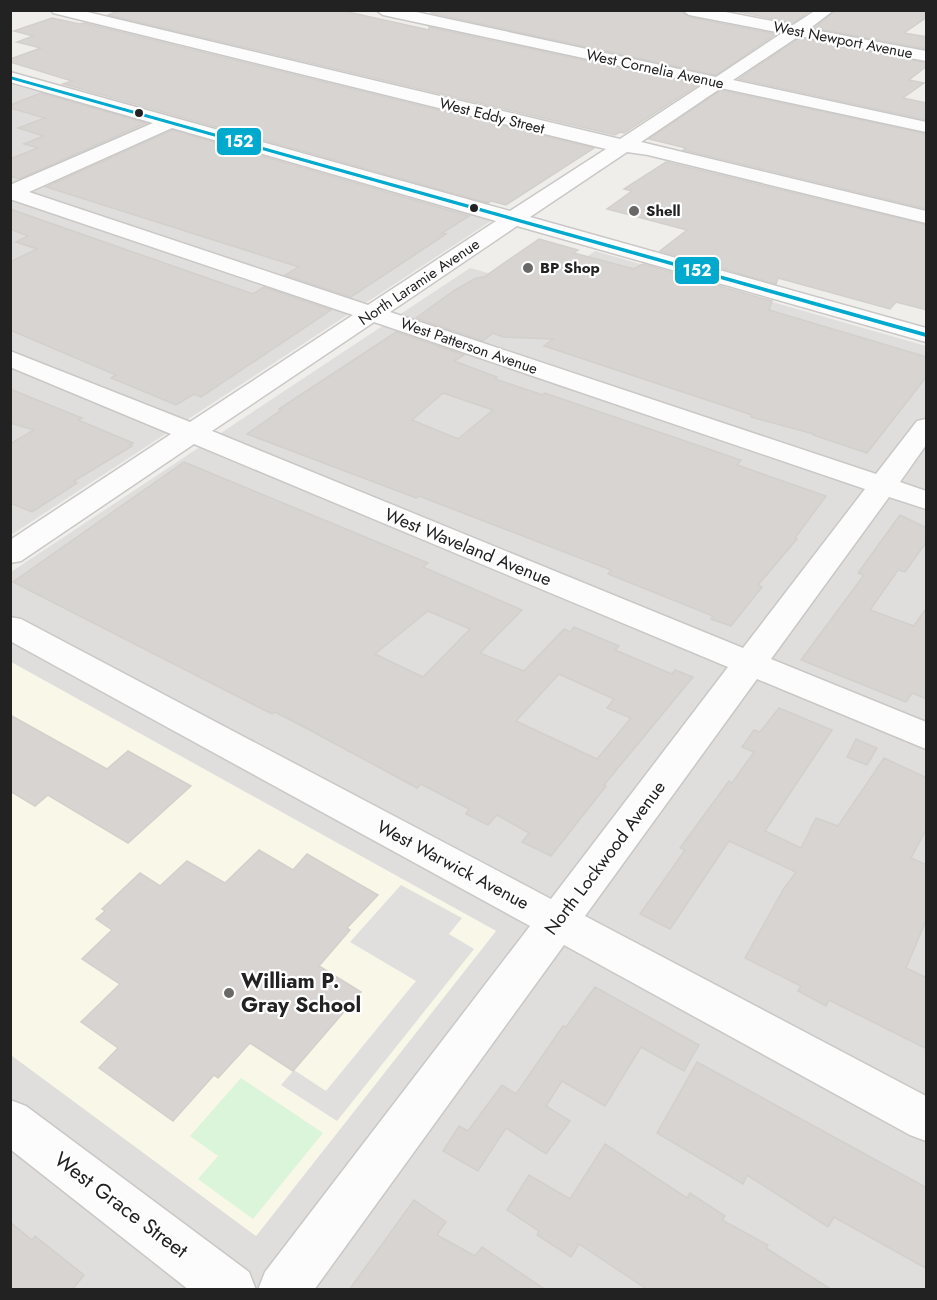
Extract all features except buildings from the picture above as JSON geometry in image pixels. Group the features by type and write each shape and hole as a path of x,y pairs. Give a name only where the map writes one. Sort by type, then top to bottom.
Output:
{"street":[{"name":"West Eddy Street","path":"58,10 592,141 648,149 927,217"},
{"name":"West Cornelia Avenue","path":"382,10 927,128"},
{"name":"West Newport Avenue","path":"689,10 927,56"},
{"name":"North Laramie Avenue","path":"10,554 828,10"},
{"path":"10,77 927,335"},
{"path":"11,192 171,122"},
{"name":"West Patterson Avenue","path":"11,192 927,500"},
{"name":"West Waveland Avenue","path":"10,358 927,736"},
{"name":"North Lockwood Avenue","path":"283,1290 927,427"},
{"name":"West Warwick Avenue","path":"10,627 927,1120"},
{"name":"West Grace Street","path":"10,1121 231,1290"}],"shaded area":[{"path":"11,84 491,221 11,535"},
{"path":"595,251 926,346 926,1289 11,1289 11,1055 256,1236 496,931 11,662 11,572 470,268 543,288"},
{"name":"William P. Gray School","path":"11,662 496,931 256,1236 11,1055"},
{"path":"401,885 462,918 449,934 474,949 337,1121 281,1085 294,1070 326,1091 416,981 350,942"}],"green space":[{"path":"241,1078 323,1133 253,1219 198,1179 218,1156 190,1136"}],"transit line":[{"name":"152","path":"10,77 926,335"}],"place":[{"name":"Shell","path":"634,211"},
{"name":"BP Shop","path":"528,268"},
{"name":"William P. Gray School","path":"229,993"}]}
